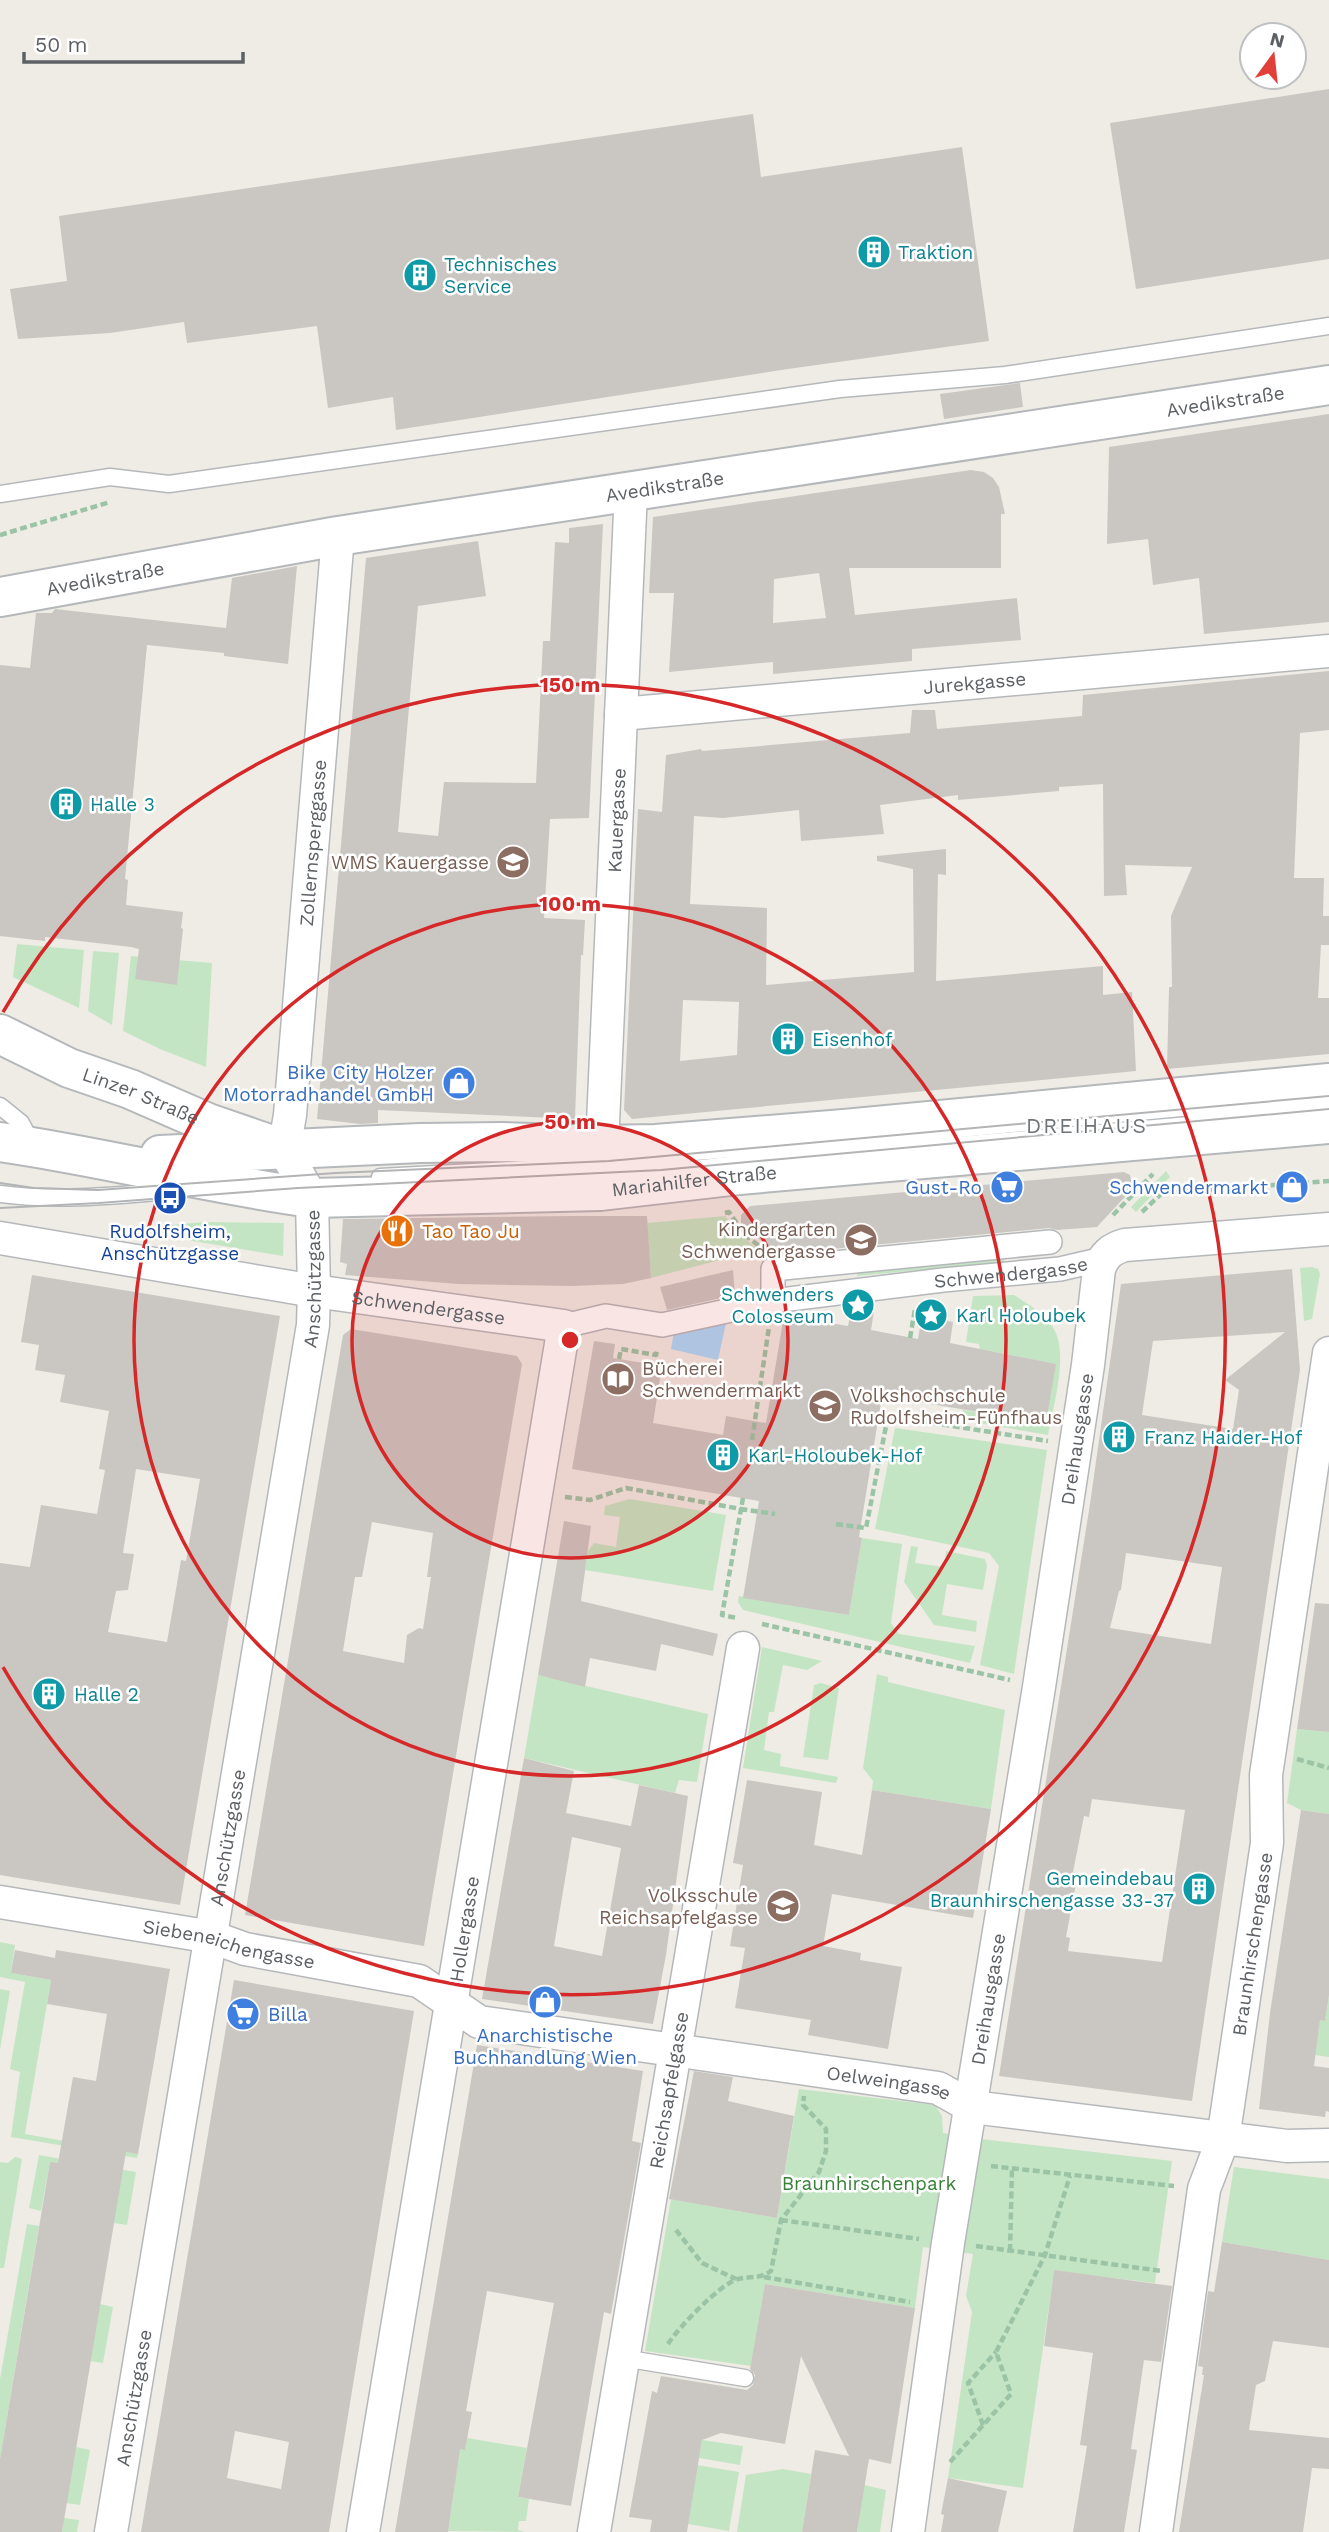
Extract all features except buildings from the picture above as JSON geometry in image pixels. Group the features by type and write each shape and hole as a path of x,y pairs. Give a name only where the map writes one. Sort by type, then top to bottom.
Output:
{"street":[{"name":"Avedikstraße","path":"0,597 338,536 1329,385"},
{"name":"Kauergasse","path":"600,1167 631,491"},
{"name":"Zollernsperggasse","path":"306,1177 292,1101 338,536"},
{"name":"Jurekgasse","path":"621,714 1329,651"},
{"name":"Linzer Straße","path":"0,1034 60,1065 130,1089 208,1123 306,1177"},
{"name":"Mariahilfer Straße","path":"306,1177 333,1146 502,1142 600,1167 668,1143 979,1116 1170,1130 1329,1083"},
{"path":"979,1116 981,1155"},
{"name":"Mariahilfer Straße","path":"33,1147 237,1186 306,1177 600,1167 739,1175 981,1155 1170,1130 1329,1124"},
{"name":"Mariahilfer Straße","path":"33,1147 131,1155 306,1177"},
{"name":"Anschützgasse","path":"111,2532 313,1325 314,1291 306,1177"},
{"name":"Schwendergasse","path":"0,1238 314,1291 564,1326 606,1316 662,1325 773,1301 1060,1269 1103,1259 1116,1247 1125,1245 1329,1228"},
{"name":"Schwendergasse","path":"773,1269 1050,1242"},
{"name":"Dreihausgasse","path":"908,2532 948,2243 972,2107 1076,1446 1096,1286 1103,1259"},
{"path":"773,1269 773,1301"},
{"name":"Hollergasse","path":"363,2532 564,1326"},
{"name":"Braunhirschengasse","path":"1156,2532 1204,2189 1223,2139 1267,1843 1267,1764 1329,1353"},
{"name":"Reichsapfelgasse","path":"594,2532 750,1631"},
{"name":"Siebeneichengasse","path":"0,1902 212,1937 245,1949 419,1981 451,2003"},
{"name":"Oelweingasse","path":"451,2003 479,2022 938,2088 972,2107 1287,2146 1329,2145"}],"lane":[{"path":"0,494 110,477 169,484 840,389 1005,375 1329,326"},
{"path":"1170,1130 1329,1103"},
{"path":"0,1106 21,1123 33,1147"},
{"path":"369,1178 698,1160"},
{"path":"0,1194 45,1198 87,1197 237,1186"},
{"path":"623,2358 745,2378"}],"path":[{"path":"0,535 117,500"},
{"path":"1112,1217 1170,1130"},
{"path":"1139,1215 1162,1193 1329,1181"},
{"path":"715,1214 729,1212 745,1235 773,1256 773,1269"},
{"path":"752,1440 773,1301"},
{"path":"836,1524 866,1528 888,1416 1076,1446"},
{"path":"537,1493 590,1500 626,1488 775,1514"},
{"path":"743,1499 722,1615 750,1631 1008,1679"},
{"path":"763,2277 771,2271 781,2220 819,2172 826,2151 827,2129 803,2105 807,2070"},
{"path":"962,2162 1204,2189"},
{"path":"1010,2251 1012,2168"},
{"path":"983,2426 968,2383 996,2352 1045,2255 1070,2176"},
{"path":"648,2213 668,2218 702,2263 736,2279 763,2277 939,2306"},
{"path":"781,2220 1193,2275"},
{"path":"662,2365 669,2342 704,2304 736,2279"},
{"path":"947,2465 1011,2395 996,2352"}],"green space":[{"path":"17,944 84,950 79,1008 13,977"},
{"path":"93,951 119,953 112,1025 88,1011"},
{"path":"131,956 212,963 206,1067 123,1031"},
{"path":"1166,1171 1170,1177 1136,1212 1131,1207"},
{"path":"725,1216 758,1250 651,1278 647,1223"},
{"path":"206,1222 284,1223 283,1256 121,1229"},
{"path":"1004,1255 1004,1262 857,1276 857,1269"},
{"path":"1300,1268 1318,1269 1320,1274 1312,1319 1304,1321"},
{"path":"1014,1295 1048,1320 1059,1342 1060,1368 1048,1435 961,1420 963,1410 1046,1423 1055,1364 980,1349 979,1344 966,1342 973,1296"},
{"path":"895,1428 1047,1450 1014,1674 980,1665 999,1566 989,1553 875,1529"},
{"path":"630,1499 726,1515 713,1591 585,1570 588,1551 594,1543 616,1547 620,1517 604,1515 605,1506"},
{"path":"862,1538 902,1544 891,1623 899,1634 975,1646 970,1663 743,1610 738,1602 739,1596 849,1615"},
{"path":"911,1546 918,1547 915,1563 944,1567 946,1551 985,1559 987,1566 983,1590 947,1584 942,1615 977,1621 976,1632 934,1625 904,1582"},
{"path":"762,1647 822,1661 807,1670 783,1665 774,1712 769,1712 764,1750 781,1754 780,1766 838,1777 836,1783 743,1768"},
{"path":"877,1674 888,1677 888,1682 1005,1710 991,1809 872,1790 873,1781 863,1768"},
{"path":"538,1675 708,1714 697,1782 679,1780 675,1793 524,1758"},
{"path":"821,1683 839,1688 828,1760 803,1757 814,1685"},
{"path":"1297,1729 1329,1732 1329,1814 1301,1810 1287,1803"},
{"path":"0,1942 15,1945 11,1973 51,1980 25,2134 138,2154 137,2158 11,2137 20,2072 10,2069 25,1982 0,1977"},
{"path":"0,1989 10,1991 0,2050"},
{"path":"1329,1995 1329,2057 1315,2055 1320,2020 1325,2021"},
{"name":"Braunhirschenpark","path":"799,2089 935,2105 942,2116 943,2133 1172,2161 1155,2283 1054,2271 1023,2488 948,2478 972,2312 966,2296 973,2254 923,2247 915,2308 765,2284 751,2366 645,2351 671,2199 777,2218"},
{"path":"39,2155 136,2172 127,2225 114,2223 50,2162 41,2211 29,2208"},
{"path":"15,2157 22,2159 4,2268 0,2268 0,2162 8,2163"},
{"path":"1234,2167 1329,2179 1329,2260 1222,2242"},
{"path":"27,2224 39,2226 0,2459 0,2379"},
{"path":"100,2304 113,2307 103,2363 90,2361"},
{"path":"467,2438 527,2448 518,2497 529,2499 526,2521 519,2521 518,2530 525,2532 448,2531 457,2449 465,2449"},
{"path":"702,2440 743,2446 740,2465 699,2458"},
{"path":"76,2447 90,2450 80,2505 66,2503"},
{"path":"697,2465 739,2472 729,2531 688,2524"},
{"path":"783,2469 811,2474 802,2532 737,2532 746,2475"},
{"path":"864,2485 886,2490 880,2532 857,2532"},
{"path":"64,2518 79,2520 77,2532 62,2532"}],"water":[{"path":"726,1323 718,1360 671,1349 674,1332"}],"tram line":[{"path":"0,1183 34,1188 98,1190 336,1173 609,1161 1329,1096"},
{"path":"0,1208 298,1188 661,1170 1329,1109"}],"place":[{"name":"Traktion","path":"874,252"},
{"name":"Technisches Service","path":"420,275"},
{"name":"Halle 3","path":"66,804"},
{"name":"WMS Kauergasse","path":"513,862"},
{"name":"Eisenhof","path":"788,1039"},
{"name":"Bike City Holzer Motorradhandel GmbH","path":"459,1083"},
{"name":"Gust-Ro","path":"1007,1187"},
{"name":"Schwendermarkt","path":"1292,1187"},
{"name":"Rudolfsheim, Anschützgasse","path":"170,1198"},
{"name":"Tao Tao Ju","path":"397,1231"},
{"name":"Kindergarten Schwendergasse","path":"861,1240"},
{"name":"Schwenders Colosseum","path":"858,1305"},
{"name":"Karl Holoubek","path":"931,1315"},
{"name":"Bücherei Schwendermarkt","path":"618,1379"},
{"name":"Volkshochschule Rudolfsheim-Fünfhaus","path":"825,1406"},
{"name":"Franz Haider-Hof","path":"1119,1437"},
{"name":"Karl-Holoubek-Hof","path":"723,1455"},
{"name":"Halle 2","path":"49,1694"},
{"name":"Gemeindebau Braunhirschengasse 33-37","path":"1199,1889"},
{"name":"Volksschule Reichsapfelgasse","path":"783,1906"},
{"name":"Anarchistische Buchhandlung Wien","path":"545,2002"},
{"name":"Billa","path":"243,2014"}],"district":[{"name":"DREIHAUS","path":"1087,1126"}]}
